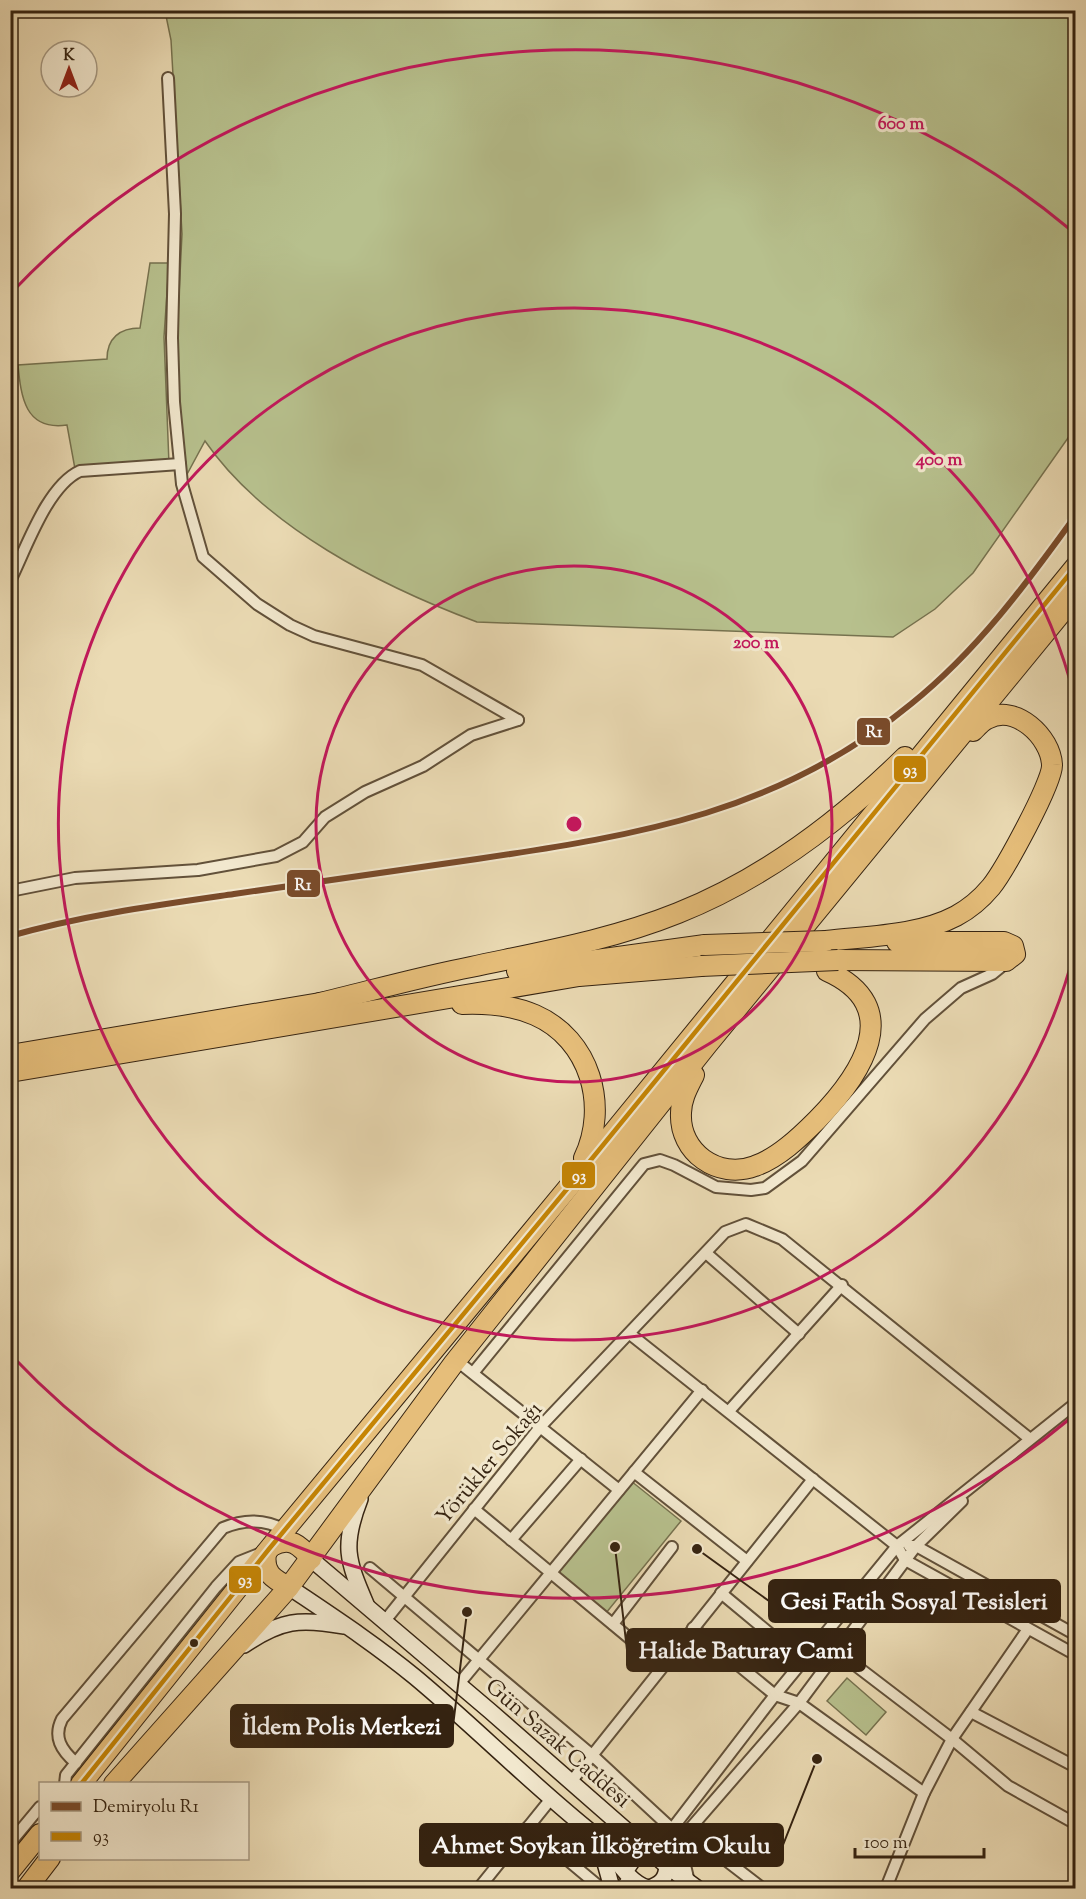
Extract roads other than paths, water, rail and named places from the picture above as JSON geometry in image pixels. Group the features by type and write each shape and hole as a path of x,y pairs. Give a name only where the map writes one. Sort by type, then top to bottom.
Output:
{"highway":[{"path":"68,1781 285,1530 572,1184 967,696 1076,566"},
{"path":"116,1782 289,1587 456,1360 707,1045 1076,595"},
{"path":"323,1010 591,942 652,923 698,904 771,865 832,821 902,761 967,696"},
{"path":"826,941 929,927 958,915 975,903 995,881 1048,783 1052,766 1047,746 1037,731 1022,721 1002,717 987,718 934,767"},
{"path":"10,1055 323,1010 579,976 701,966 1009,961 1014,957 1014,948 1004,942 826,941 705,945 577,961 323,1010 10,1072"},
{"path":"707,1045 683,1098 681,1112 684,1133 695,1154 708,1163 736,1170 755,1167 782,1150 824,1113 847,1084 867,1049 871,1026 863,997 832,965"},
{"path":"323,1010 481,1004 518,1009 549,1023 581,1056 595,1094 596,1120 593,1140 572,1184"},
{"path":"289,1587 268,1574 265,1564 269,1549 282,1541 293,1542 302,1547 311,1559"},
{"path":"10,1871 39,1835"},
{"path":"27,1888 48,1860"}],"street":[{"path":"10,891 75,878 198,870 276,856 303,842 325,818 365,792 423,766 471,735 518,720 422,665 314,636 267,612 203,557 182,484 172,370 175,214 168,78"},
{"path":"10,581 54,493 68,477 80,471 180,464"},
{"path":"473,1373 644,1164 660,1160 716,1187 751,1191 765,1188 802,1161 925,1019 961,988 999,971 1009,961"},
{"name":"Yörükler Sokağı","path":"384,1622 540,1426 725,1232 746,1224 782,1239 842,1285 1030,1439"},
{"path":"706,1253 799,1334"},
{"path":"729,1411 842,1285"},
{"path":"630,1334 897,1546 905,1560 1076,1655"},
{"path":"456,1360 619,1490"},
{"path":"458,1684 702,1390"},
{"path":"625,1878 635,1857 648,1850 672,1829 775,1695 897,1546 1076,1403"},
{"path":"649,1888 659,1885 666,1875 667,1866 688,1831 799,1703 916,1546 1006,1457"},
{"path":"511,1540 581,1459"},
{"path":"634,1472 747,1562"},
{"path":"570,1783 813,1479"},
{"path":"366,1483 351,1522 347,1550 352,1571 368,1607"},
{"path":"474,1509 663,1666"},
{"path":"76,1762 66,1754 58,1741 58,1728 62,1719 223,1528 241,1522 259,1521 285,1530"},
{"path":"897,1546 916,1546 1076,1635"},
{"path":"613,1624 672,1547"},
{"path":"68,1781 76,1762 224,1579 239,1562 269,1549"},
{"name":"Gün Sazak Caddesi","path":"311,1559 648,1850 693,1886"},
{"path":"370,1568 592,1755 672,1829"},
{"name":"Gün Sazak Caddesi","path":"289,1587 348,1626 416,1678 550,1800 596,1837 625,1878 649,1888"},
{"path":"721,1593 803,1661"},
{"path":"225,1659 265,1630 285,1623 310,1621 348,1626"},
{"path":"693,1628 775,1695 799,1703 924,1793"},
{"path":"886,1888 924,1793 952,1739 1028,1629"},
{"path":"838,1652 952,1739 1008,1786 1076,1824"},
{"path":"971,1712 1076,1767"},
{"path":"479,1888 550,1800"},
{"path":"10,1843 39,1808"},
{"path":"528,1827 601,1888"},
{"path":"625,1830 656,1833 672,1829"},
{"path":"688,1831 684,1861 693,1886"},
{"path":"688,1831 762,1888"},
{"path":"596,1837 612,1879 612,1888"}],"rail line":[{"name":"R1","path":"10,936 93,916 595,840 706,813 759,794 811,770 861,741 935,683 958,662 1000,615 1076,515"}],"place":[{"name":"Halide Baturay Cami","path":"615,1547"},
{"name":"Gesi Fatih Sosyal Tesisleri","path":"697,1549"},
{"name":"İldem Polis Merkezi","path":"467,1612"},
{"name":"Ahmet Soykan İlköğretim Okulu","path":"817,1759"}]}
